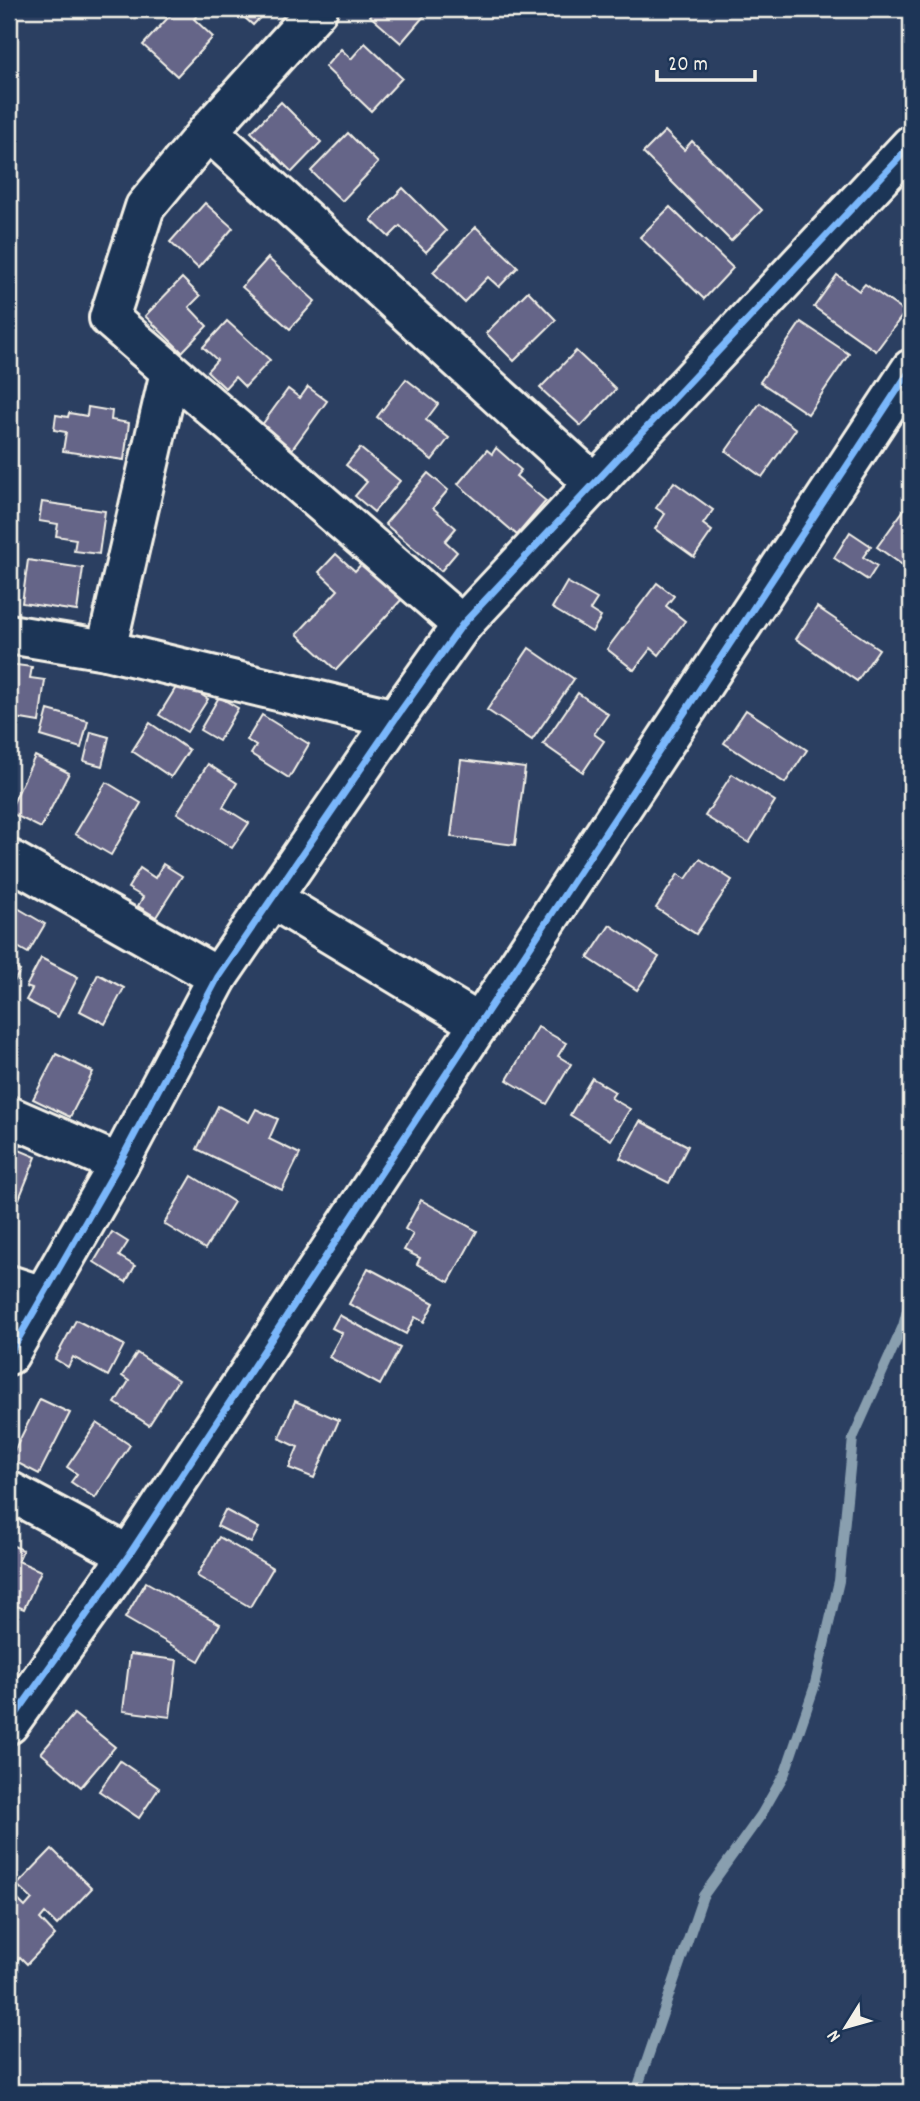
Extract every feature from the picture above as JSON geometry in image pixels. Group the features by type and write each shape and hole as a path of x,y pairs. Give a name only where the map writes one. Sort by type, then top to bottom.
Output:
{"street":[{"path":"318,9 208,131 145,206 109,318 462,625"},
{"path":"208,131 595,484"},
{"path":"9,1355 26,1291 119,1164 218,977 462,625 911,145"},
{"path":"9,1724 129,1555 911,369"},
{"path":"106,650 170,372"},
{"path":"9,634 106,650 395,719"},
{"path":"9,859 218,977"},
{"path":"271,898 480,1024"},
{"path":"9,1116 119,1164"},
{"path":"9,1491 129,1555"}],"building":[{"path":"176,9 202,10 194,19 213,37 177,76 143,45"},
{"path":"235,9 268,9 253,25"},
{"path":"376,9 430,9 401,43 370,16"},
{"path":"365,43 402,78 371,111 325,67 341,49 351,59"},
{"path":"281,102 321,142 292,172 251,132"},
{"path":"665,131 684,150 692,141 762,210 731,241 643,153"},
{"path":"348,133 378,163 342,201 311,171"},
{"path":"403,188 446,231 426,252 400,226 389,237 371,220"},
{"path":"205,203 233,228 198,268 170,242"},
{"path":"670,207 733,268 704,299 640,237"},
{"path":"476,227 518,267 499,287 488,277 464,302 433,272"},
{"path":"268,258 315,301 290,329 242,287"},
{"path":"837,275 859,291 865,284 905,312 876,351 814,307"},
{"path":"182,278 200,296 189,307 207,326 182,352 145,316"},
{"path":"528,291 556,320 514,361 486,333"},
{"path":"227,321 270,360 245,387 235,377 225,388 207,371 217,360 203,347"},
{"path":"801,322 849,354 808,414 760,382"},
{"path":"576,351 616,389 581,426 540,388"},
{"path":"406,379 438,404 426,420 449,438 432,460 377,417"},
{"path":"308,387 327,401 290,452 259,429 288,389 300,398"},
{"path":"760,403 796,429 762,477 726,451"},
{"path":"88,407 112,411 111,420 129,423 124,460 63,451 66,432 54,430 56,415 68,417 69,413 87,416"},
{"path":"360,448 400,481 374,512 355,496 367,482 346,465"},
{"path":"496,448 521,470 516,476 546,501 517,535 458,484 487,450 492,454"},
{"path":"428,473 448,490 433,508 456,528 445,541 457,552 441,571 385,524"},
{"path":"674,482 713,510 703,524 712,531 694,557 655,529 665,514 656,508"},
{"path":"42,502 105,511 99,554 74,551 76,539 56,536 58,524 39,521"},
{"path":"906,507 911,511 911,571 877,547"},
{"path":"850,532 871,546 863,557 877,566 868,580 834,558"},
{"path":"336,554 355,571 364,561 403,598 336,670 297,634 338,590 319,572"},
{"path":"28,560 83,568 77,611 22,603"},
{"path":"567,582 597,599 590,610 601,617 592,632 552,608"},
{"path":"657,583 674,596 666,606 685,621 659,655 651,648 634,670 607,649"},
{"path":"817,607 879,649 857,681 796,639"},
{"path":"529,648 574,679 532,740 487,710"},
{"path":"9,664 32,667 30,678 45,680 39,722 9,717"},
{"path":"180,681 208,699 187,732 159,715"},
{"path":"578,693 608,714 594,734 604,741 583,772 543,744"},
{"path":"219,697 238,708 219,741 200,730"},
{"path":"48,710 88,721 81,748 41,736"},
{"path":"746,710 807,750 785,783 724,743"},
{"path":"262,715 309,744 289,778 251,754 256,746 247,740"},
{"path":"150,723 189,750 171,777 132,751"},
{"path":"91,732 109,737 102,766 84,761"},
{"path":"35,756 69,773 41,828 9,812"},
{"path":"461,760 525,768 515,845 451,837"},
{"path":"208,764 237,783 223,807 249,823 232,848 177,813"},
{"path":"732,774 775,801 749,843 705,816"},
{"path":"106,782 141,803 111,855 75,834"},
{"path":"700,859 732,880 696,934 656,908 678,874 686,879"},
{"path":"163,864 182,876 156,917 138,906 143,897 128,888 140,868 155,878"},
{"path":"9,903 45,924 28,953 9,942"},
{"path":"610,925 659,957 637,990 588,958"},
{"path":"41,958 78,977 58,1017 26,1000 32,989 26,987"},
{"path":"9,965 20,971 9,991"},
{"path":"98,974 124,988 105,1024 80,1011"},
{"path":"538,1027 566,1043 558,1056 571,1064 547,1104 507,1080"},
{"path":"56,1054 93,1072 70,1117 33,1099"},
{"path":"592,1078 615,1092 611,1098 630,1109 611,1140 570,1115"},
{"path":"218,1106 249,1122 256,1109 278,1119 269,1139 300,1154 282,1190 197,1149"},
{"path":"640,1121 688,1146 669,1183 620,1158"},
{"path":"9,1139 21,1144 19,1150 36,1157 19,1199 9,1195"},
{"path":"192,1176 234,1202 205,1249 164,1224"},
{"path":"421,1200 477,1231 449,1282 417,1264 420,1258 404,1250 413,1234 405,1229"},
{"path":"112,1232 128,1242 119,1256 135,1266 126,1282 94,1262"},
{"path":"368,1268 434,1303 424,1322 415,1317 406,1334 349,1304"},
{"path":"339,1315 400,1348 380,1385 329,1357 342,1333 332,1328"},
{"path":"76,1320 124,1345 108,1376 73,1357 68,1367 55,1359"},
{"path":"137,1353 178,1380 149,1425 115,1403 129,1381 122,1376"},
{"path":"40,1399 70,1413 39,1474 10,1459"},
{"path":"295,1401 339,1420 314,1478 289,1468 298,1447 279,1438"},
{"path":"97,1423 130,1445 95,1498 71,1482 77,1474 67,1467"},
{"path":"225,1510 259,1528 251,1543 217,1526"},
{"path":"219,1537 273,1568 250,1607 197,1576"},
{"path":"9,1544 23,1550 18,1561 41,1571 24,1609 9,1603"},
{"path":"146,1582 220,1624 199,1661 125,1618"},
{"path":"130,1654 177,1660 170,1717 123,1711"},
{"path":"74,1714 115,1747 81,1787 41,1753"},
{"path":"120,1761 159,1788 139,1818 99,1791"},
{"path":"52,1849 92,1888 57,1925 45,1913 40,1919 55,1935 27,1964 20,1957 9,1969 9,1905 16,1898 25,1907 32,1899 17,1885"}],"waterway":[{"path":"636,2092 703,1896 761,1815 785,1773 814,1688 839,1581 853,1438 903,1326 911,1295"}],"cycle path":[{"path":"9,1355 119,1164 218,977 462,625 911,145"},
{"path":"9,1724 129,1555 911,369"}]}
